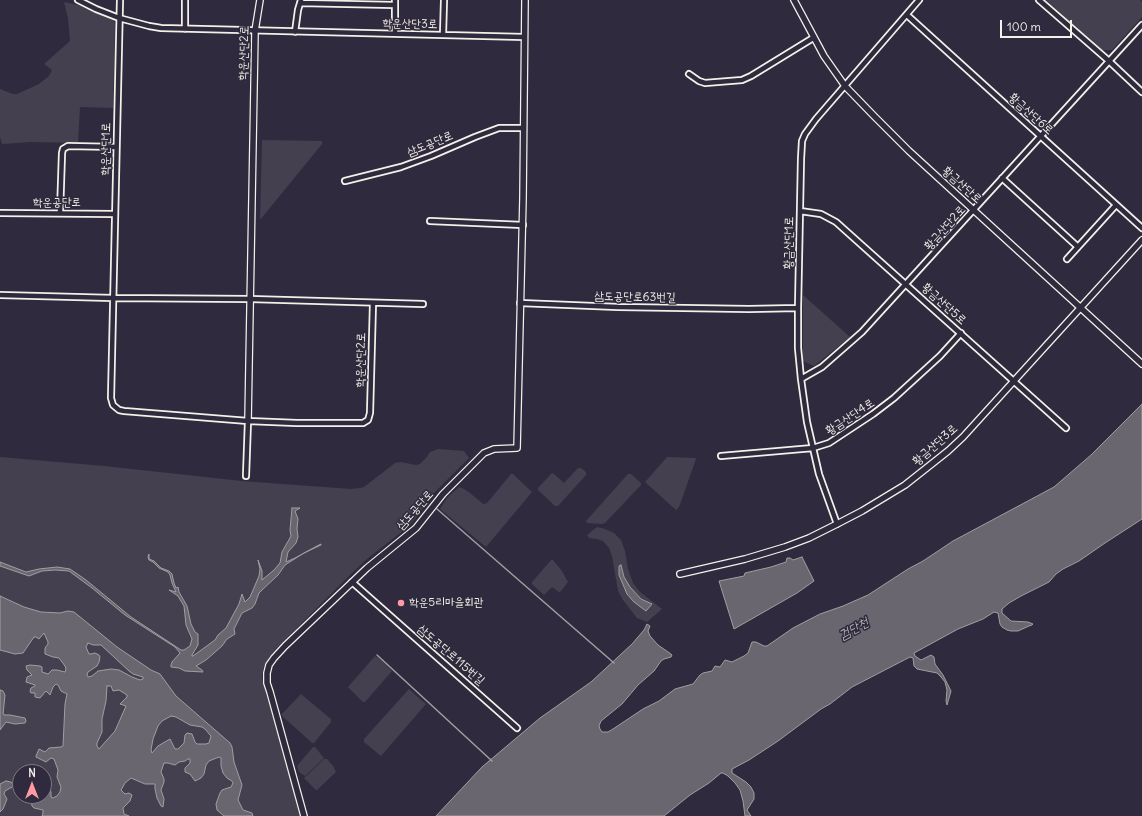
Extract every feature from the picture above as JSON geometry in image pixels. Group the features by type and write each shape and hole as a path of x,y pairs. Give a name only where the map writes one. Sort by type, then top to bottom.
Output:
{"street":[{"name":"학운산단3로","path":"78,0 119,18 154,27 255,31 524,37"},
{"name":"학운산단1로","path":"120,0 114,214 111,398 113,405 124,412 248,421"},
{"path":"185,0 185,29"},
{"name":"학운산단2로","path":"246,476 255,31 260,0"},
{"path":"443,35 444,0"},
{"name":"삼도공단로","path":"304,816 267,678 268,669 272,661 352,582 416,528 443,494 484,453 494,449 516,448 523,225 525,0"},
{"name":"황금산단로","path":"794,0 813,38 845,86 909,151 1142,364"},
{"name":"황금산단1로","path":"837,524 819,474 807,422 798,348 802,141 805,134 816,119 877,47 920,0"},
{"path":"1039,0 1142,92"},
{"path":"295,32 301,2 394,2 394,34"},
{"name":"황금산단6로","path":"907,15 1142,228"},
{"name":"황금산단2로","path":"801,379 822,367 851,343 878,316 1142,25"},
{"path":"689,74 705,83 742,80 813,38"},
{"name":"삼도공단로","path":"345,181 401,167 499,128 524,128"},
{"path":"60,213 63,149 68,146 116,147"},
{"path":"1002,178 1078,247"},
{"path":"1067,259 1116,204"},
{"name":"황금산단5로","path":"800,211 821,214 836,222 1066,428"},
{"name":"학운공단로","path":"0,213 114,214"},
{"path":"430,221 523,225"},
{"name":"황금산단3로","path":"680,574 745,559 808,538 862,511 905,485 928,468 963,437 1142,240"},
{"path":"0,295 250,299 423,304"},
{"name":"학운산단2로","path":"248,421 344,424 366,422 369,417 371,407 373,302"},
{"name":"삼도공단로63번길","path":"520,303 618,307 749,309 798,308"},
{"name":"황금산단4로","path":"721,456 813,448 829,443 883,407 922,372 961,333"},
{"name":"삼도공단로115번길","path":"352,582 517,728"}],"shaded area":[{"path":"1046,0 1140,0 1142,2 1142,17 1112,50 1101,50"},
{"path":"64,2 78,5 114,21 113,108 80,107 78,143 30,142 2,144 0,137 0,89 17,94 39,84 49,76 52,70 44,64 70,41 68,18"},
{"path":"262,140 322,141 322,144 260,220"},
{"path":"803,295 850,337 814,366 803,361"},
{"path":"438,449 464,451 469,458 435,492 408,527 367,559 352,573 274,651 264,666 262,676 263,682 302,816 0,816 0,457 104,466 242,481 351,489 364,487 395,463 401,462 416,465 420,464 430,452"},
{"path":"667,457 696,458 679,507 676,510 645,482"},
{"path":"578,468 581,468 586,472 586,475 558,506 555,506 538,490 538,488 552,473 564,483"},
{"path":"511,474 513,474 532,492 486,547 440,509 447,498 459,487 470,493 483,504 487,503"},
{"path":"628,474 631,474 641,483 641,485 605,523 587,523 586,521"},
{"path":"597,527 614,533 621,540 633,583 640,592 662,609 647,622 637,618 618,591 612,556 609,548 603,541 589,538 587,535"},
{"path":"552,559 562,571 568,582 560,592 552,587 544,595 532,584 532,582"},
{"path":"375,656 392,671 365,702 363,702 348,687"},
{"path":"409,689 426,704 381,756 364,742 364,739"},
{"path":"301,694 331,719 331,722 314,743 312,743 282,716 282,714"},
{"path":"313,747 315,747 324,758 305,776 299,772 297,766"},
{"path":"324,759 327,759 336,772 316,790 304,778"}],"water":[{"name":"검단천","path":"1142,404 1142,519 1079,561 1063,569 1049,582 1021,596 1002,609 1002,613 1011,621 1028,622 1033,624 1032,625 1018,631 1007,630 1000,624 998,613 994,612 983,619 958,629 914,653 915,656 921,660 931,655 934,657 935,664 943,675 951,691 947,705 947,690 945,682 937,673 917,669 914,666 913,658 910,657 852,687 778,741 732,769 732,773 746,782 754,793 754,799 747,810 751,816 745,816 740,790 728,776 721,773 664,816 436,816 482,767 540,718 591,682 632,644 647,624 650,626 648,631 650,636 658,645 672,655 671,657 661,661 654,671 638,685 622,704 601,721 599,726 602,732 608,732 643,709 659,701 675,689 693,684 700,675 712,671 715,666 720,667 725,660 732,662 744,656 748,653 752,642 767,646 793,628 820,614 868,595 953,541 1054,487 1091,455"},
{"path":"292,508 300,508 295,511 298,519 298,537 296,543 288,552 286,562 303,554 285,565 278,575 259,593 252,608 242,613 234,629 235,634 227,639 222,646 206,660 196,666 203,672 185,671 179,668 171,667 172,662 180,653 175,647 125,615 69,571 42,571 29,576 0,566 0,562 26,572 57,567 70,569 86,580 131,617 181,650 184,650 190,646 192,639 186,625 184,606 178,596 169,590 176,592 168,572 159,568 149,560 148,557 149,554 149,559 172,574 176,588 178,587 179,592 187,606 191,624 195,632 198,634 198,645 192,655 193,656 215,640 226,628 239,604 242,594 245,602 250,597 259,576 260,569 258,560 262,571 262,580 280,563 282,552 291,536 290,530"},
{"path":"802,557 814,581 797,593 734,629 719,581 744,576 745,573 786,562 787,558 793,560"},
{"path":"621,565 624,577 630,587 641,599 652,604 646,611 634,602 627,594 619,575 619,566"},
{"path":"0,596 24,607 41,612 74,612 117,647 151,670 160,674 176,696 230,743 234,762 242,785 238,800 243,810 252,813 253,816 224,816 217,810 216,804 220,793 222,790 231,787 233,783 223,773 221,758 219,757 209,761 206,765 204,774 201,778 195,781 190,774 185,772 185,768 190,763 190,759 179,762 175,765 164,763 161,772 164,779 161,790 164,799 163,807 157,798 155,784 145,784 131,778 125,783 121,790 125,794 129,793 132,795 130,801 123,808 124,814 129,816 42,816 43,810 34,808 32,804 52,804 52,798 57,796 61,787 57,777 58,770 54,759 51,758 46,762 36,756 39,749 45,752 49,748 63,746 65,704 67,694 61,691 56,684 50,695 46,691 40,698 35,697 35,693 31,693 30,691 35,685 26,682 27,677 32,675 27,670 26,666 40,666 42,667 42,672 48,674 52,670 65,672 66,669 59,658 45,654 45,648 48,642 44,633 39,639 34,637 23,653 15,654 0,650","holes":["88,643 93,645 101,645 129,671 143,677 143,679 140,680 119,670 111,669 98,671 92,676 88,677 88,672 97,666 100,657 95,653 89,654 86,647","107,686 111,686 113,691 119,690 127,695 127,697 120,704 126,706 115,731 99,749 97,743 102,732 102,719 106,701","171,716 176,717 190,725 205,729 211,736 209,743 197,744 192,734 187,733 185,735 184,743 178,749 175,749 170,739 158,746 152,753 151,750 153,739 158,726 162,721"]},
{"path":"0,690 3,691 5,695 3,714 25,718 25,723 15,724 6,722 0,730"},
{"path":"6,781 12,783 12,787 5,791 4,794 7,799 3,809 0,812 0,784"}],"waterway":[{"path":"437,509 614,663"},
{"path":"377,655 492,761"}],"place":[{"name":"학운5리마을회관","path":"401,603"}]}
